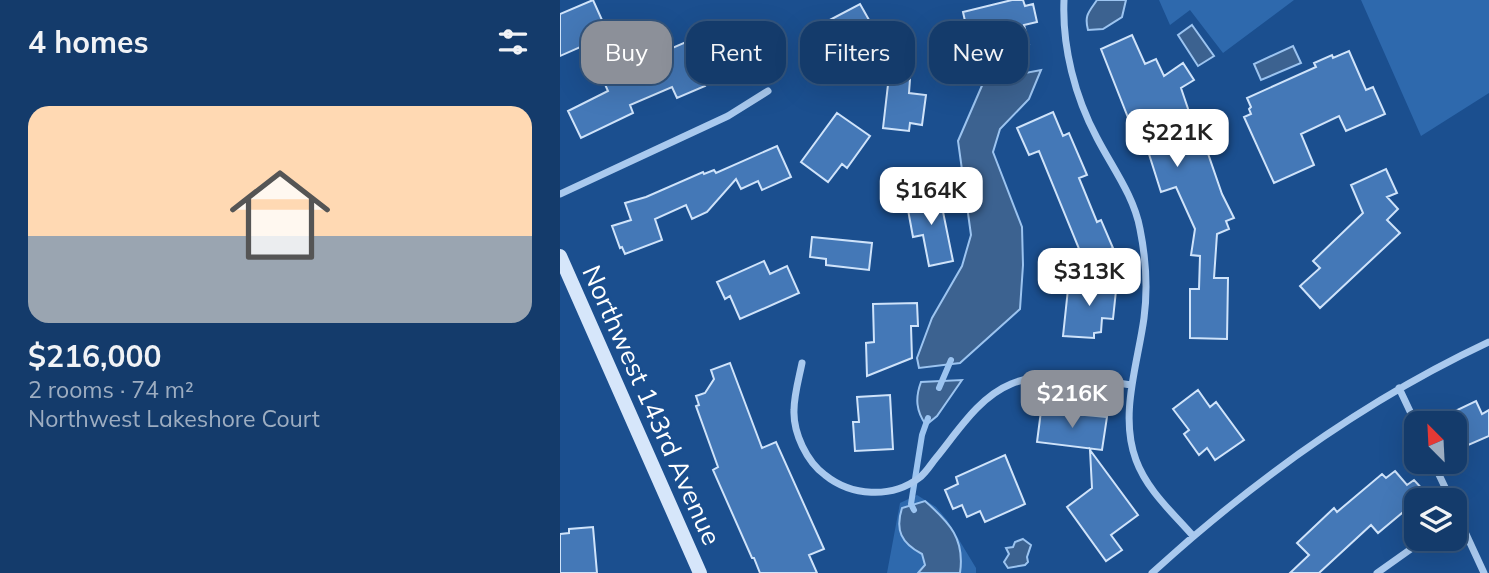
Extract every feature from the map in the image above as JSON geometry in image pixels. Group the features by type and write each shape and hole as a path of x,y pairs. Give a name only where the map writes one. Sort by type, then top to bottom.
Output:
{"main road":[{"name":"Northwest 143rd Avenue","path":"560,256 700,573"}],"street":[{"path":"1064,0 1066,47 1075,83 1096,136 1120,179 1139,225 1147,288 1132,385 1131,442 1136,461 1148,485 1193,536"},
{"path":"560,194 728,116 768,91"},
{"path":"1153,573 1193,536 1329,432 1399,388 1489,342"},
{"path":"802,363 793,412 799,439 821,473 851,491 870,493 888,491 920,478 976,409 1010,384 1029,378 1060,375 1132,385"},
{"path":"1399,388 1410,411"},
{"path":"1467,539 1484,573"},
{"path":"1377,573 1408,551"}],"shaded area":[{"path":"1097,0 1126,0 1122,17 1103,29 1088,30 1087,17"},
{"path":"1159,0 1294,0 1223,53 1190,10 1170,25"},
{"path":"1361,0 1489,0 1489,93 1421,136"},
{"path":"1192,25 1214,56 1198,66 1178,35"},
{"path":"1293,46 1301,63 1261,80 1254,64"},
{"path":"1041,70 1029,99 1000,129 993,152 1022,227 1020,309 960,363 919,368 917,358 932,318 962,266 971,235 958,141 983,84 1028,84 1028,73"},
{"path":"962,380 937,416 926,425 918,404 921,382"},
{"path":"917,495 936,507 947,520 976,568 976,573 887,573 900,503"},
{"path":"925,501 954,532 960,550 960,573 918,573 925,565 922,554 905,540 899,523 902,508"},
{"path":"1023,539 1031,545 1028,562 1008,568 1004,562 1009,554 1006,548 1013,547 1015,542"}],"building":[{"path":"593,0 602,21 581,21 581,47 560,56 560,14"},
{"path":"1012,0 1023,0 1025,6 1033,4 1037,22 1028,24 1028,21 965,21 963,12"},
{"path":"860,4 870,21 828,21"},
{"path":"1132,35 1145,64 1156,59 1164,76 1183,63 1194,80 1181,88 1201,147 1205,145 1222,194 1234,218 1226,221 1229,229 1217,234 1214,278 1228,278 1227,339 1190,338 1190,289 1199,289 1200,256 1191,255 1195,229 1176,187 1161,192 1148,151 1142,153 1101,49"},
{"path":"686,42 686,84 705,86 677,98 672,87 630,105 633,113 581,138 568,111 608,91 605,84 672,84 672,48"},
{"path":"1349,51 1366,90 1373,87 1385,114 1346,131 1339,116 1301,134 1314,165 1274,183 1244,117 1251,114 1247,98 1316,67 1314,63"},
{"path":"888,84 910,84 909,93 926,95 922,125 910,123 909,131 883,128"},
{"path":"1053,112 1063,136 1069,133 1087,175 1079,178 1097,222 1101,220 1113,248 1084,261 1039,151 1029,155 1017,128"},
{"path":"837,113 870,136 847,168 842,164 828,182 801,162"},
{"path":"777,146 791,177 762,190 758,181 741,189 736,179 707,212 692,219 686,205 655,219 662,240 625,254 622,247 620,248 612,226 631,220 625,203 646,197 703,172 704,174 714,170 716,173"},
{"path":"1386,169 1397,193 1387,197 1398,209 1387,220 1400,233 1320,308 1300,286 1320,268 1313,261 1363,213 1351,185"},
{"path":"939,192 953,261 929,266 923,235 913,237 906,199"},
{"path":"812,237 872,243 869,270 826,265 826,259 810,257"},
{"path":"764,261 770,274 787,266 799,293 740,319 730,296 725,299 717,282"},
{"path":"1087,278 1117,281 1113,319 1102,318 1101,332 1094,333 1094,338 1063,336 1068,289 1086,291"},
{"path":"917,303 918,326 911,326 912,358 867,376 866,343 874,342 873,304"},
{"path":"730,363 762,448 776,442 824,549 809,555 817,573 760,573 713,470 718,467 696,406 699,405 696,396 705,393 714,379 711,370"},
{"path":"1198,390 1210,407 1216,402 1244,440 1215,460 1207,448 1199,455 1184,434 1189,430 1173,409"},
{"path":"890,395 893,449 855,451 853,422 859,422 857,397"},
{"path":"1476,401 1482,414 1489,410 1489,436 1467,446 1467,411 1455,411"},
{"path":"1041,411 1107,417 1102,450 1037,442"},
{"path":"1090,450 1138,515 1111,535 1122,550 1106,561 1067,507 1092,488"},
{"path":"1005,455 1025,504 985,522 980,511 967,517 962,505 953,509 945,490 958,484 956,477"},
{"path":"1395,471 1407,485 1414,480 1421,488 1404,488 1404,511 1378,533 1371,525 1319,573 1290,573 1309,555 1297,543 1334,508 1337,512 1382,474 1386,478"},
{"path":"593,527 597,573 560,573 560,534 569,533 569,529"}],"waterway":[{"path":"939,388 951,360"},
{"path":"914,510 911,504 922,435 928,418"}]}
